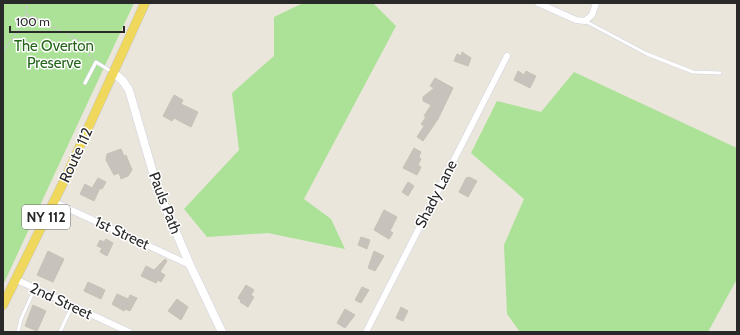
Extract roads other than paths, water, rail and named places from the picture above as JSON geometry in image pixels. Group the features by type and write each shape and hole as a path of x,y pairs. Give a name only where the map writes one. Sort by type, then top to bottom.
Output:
{"main road":[{"name":"Route 112","path":"3,305 54,202 145,3"}],"street":[{"path":"538,3 576,20 586,22 592,15 596,3"},
{"name":"Shady Lane","path":"366,332 506,56"},
{"name":"Pauls Path","path":"114,73 123,81 129,90 158,190 190,265 222,332"},
{"name":"1st Street","path":"54,202 190,265"},
{"name":"2nd Street","path":"15,279 129,332"}],"lane":[{"path":"586,22 647,54 693,72 720,73"},
{"path":"85,82 96,62 114,73"},
{"path":"18,332 21,319 35,288"},
{"path":"60,332 72,306"}],"park label":[{"name":"The Overton Preserve","path":"54,54"}]}
